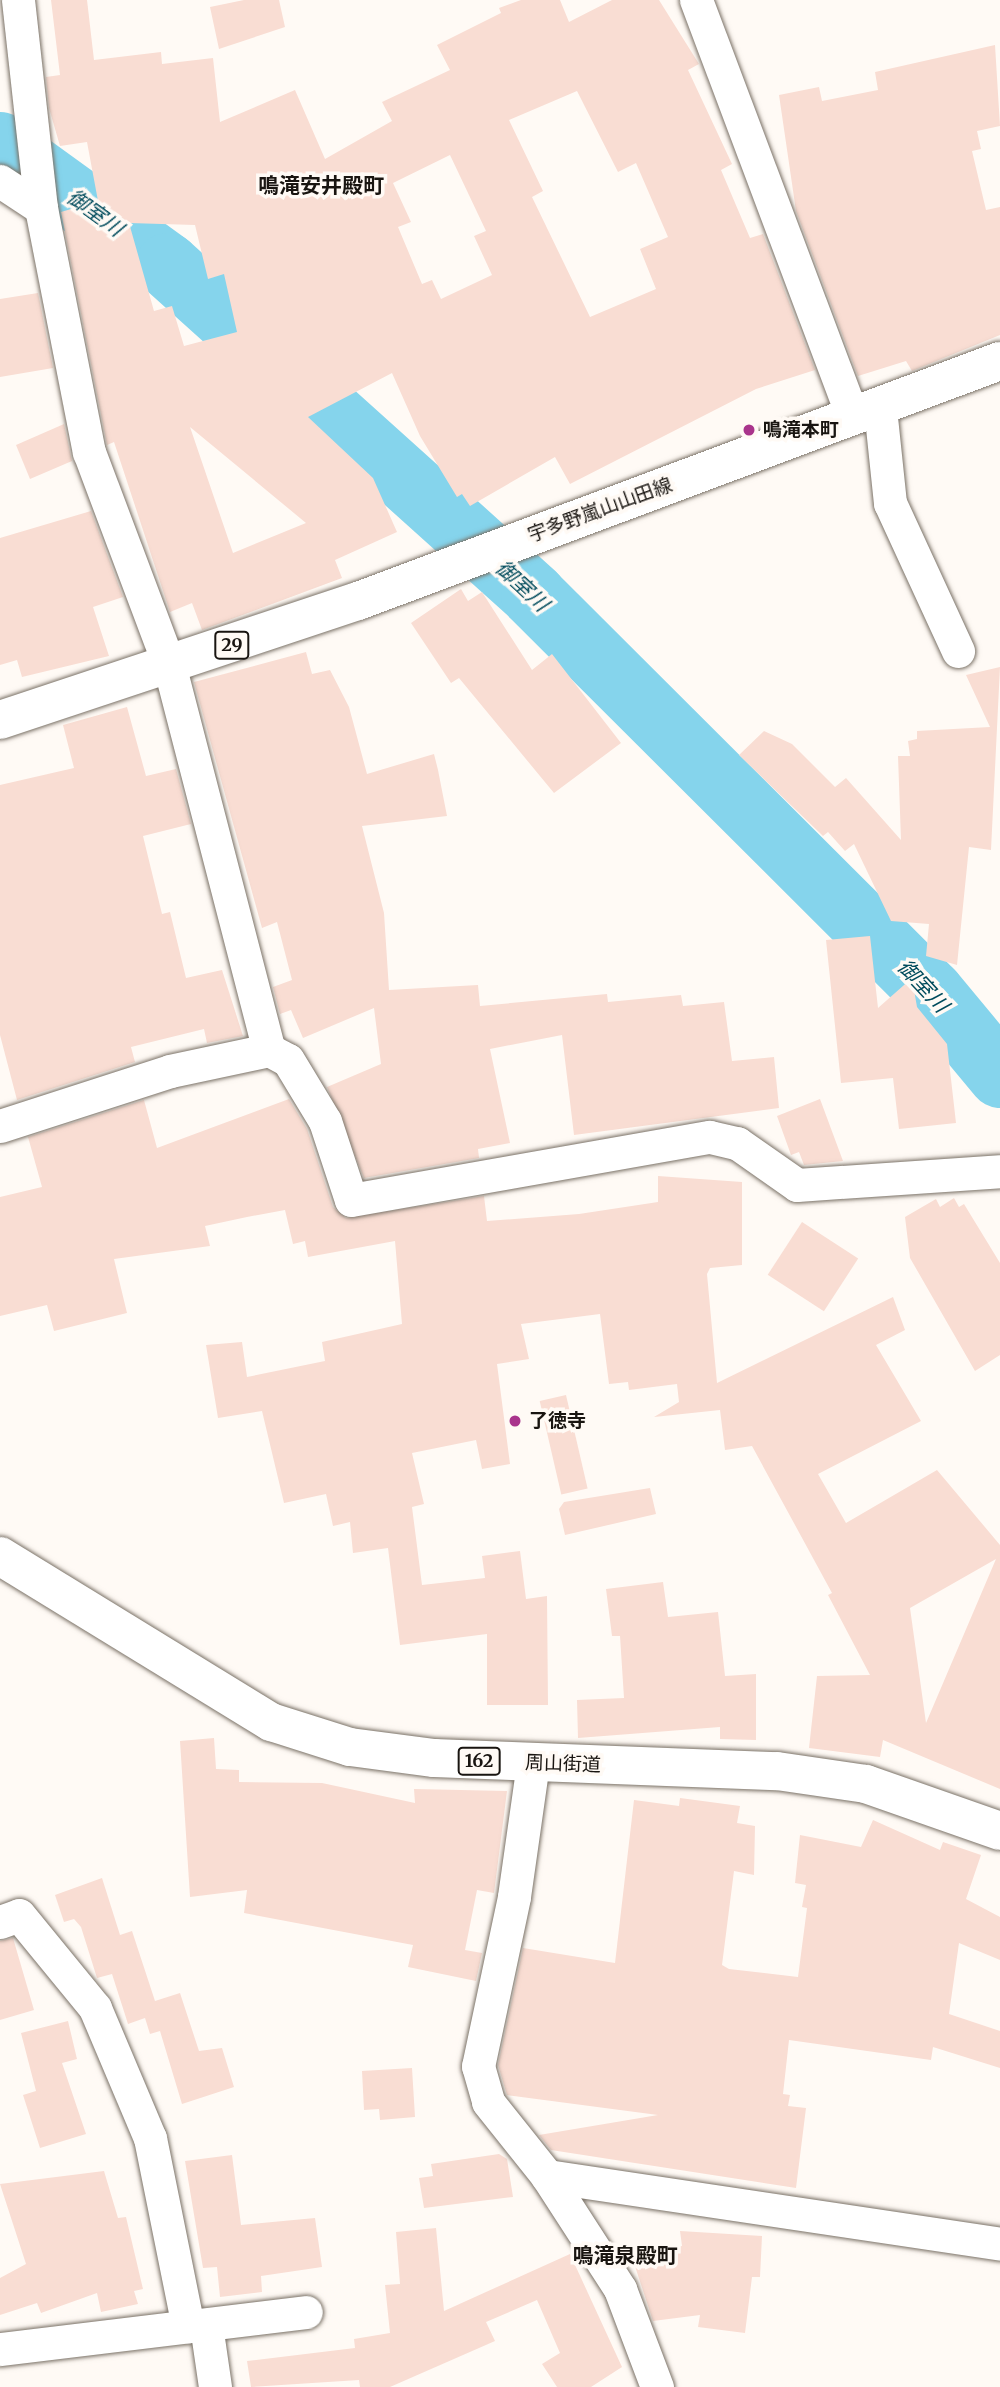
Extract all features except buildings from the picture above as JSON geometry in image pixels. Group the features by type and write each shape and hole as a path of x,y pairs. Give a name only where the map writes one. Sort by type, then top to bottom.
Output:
{"main road":[{"name":"宇多野嵐山山田線","path":"0,720 170,667 866,413 1000,361"},
{"name":"周山街道","path":"0,1556 271,1722 350,1746 533,1763 790,1773 866,1784 1000,1831"}],"street":[{"path":"18,0 40,205 89,452 170,667 269,1050"},
{"path":"696,0 866,413 890,503 958,651"},
{"path":"0,181 40,205"},
{"path":"0,1126 170,1071 269,1050 288,1060 325,1121 351,1200 710,1137 737,1143 797,1185 1000,1171"},
{"path":"533,1763 514,1897 478,2066 488,2102 547,2176 620,2289 657,2387"},
{"path":"0,1922 19,1915 95,2008 149,2138 215,2387"},
{"path":"547,2176 1000,2244"},
{"path":"0,2349 306,2312"}],"waterway":[{"name":"御室川","path":"0,144 167,265 533,595 931,992 1000,1075"}],"place":[{"name":"鳴滝本町","path":"749,430"},
{"name":"了徳寺","path":"515,1421"}],"district":[{"name":"鳴滝安井殿町","path":"321,186"},
{"name":"鳴滝泉殿町","path":"625,2256"}]}
